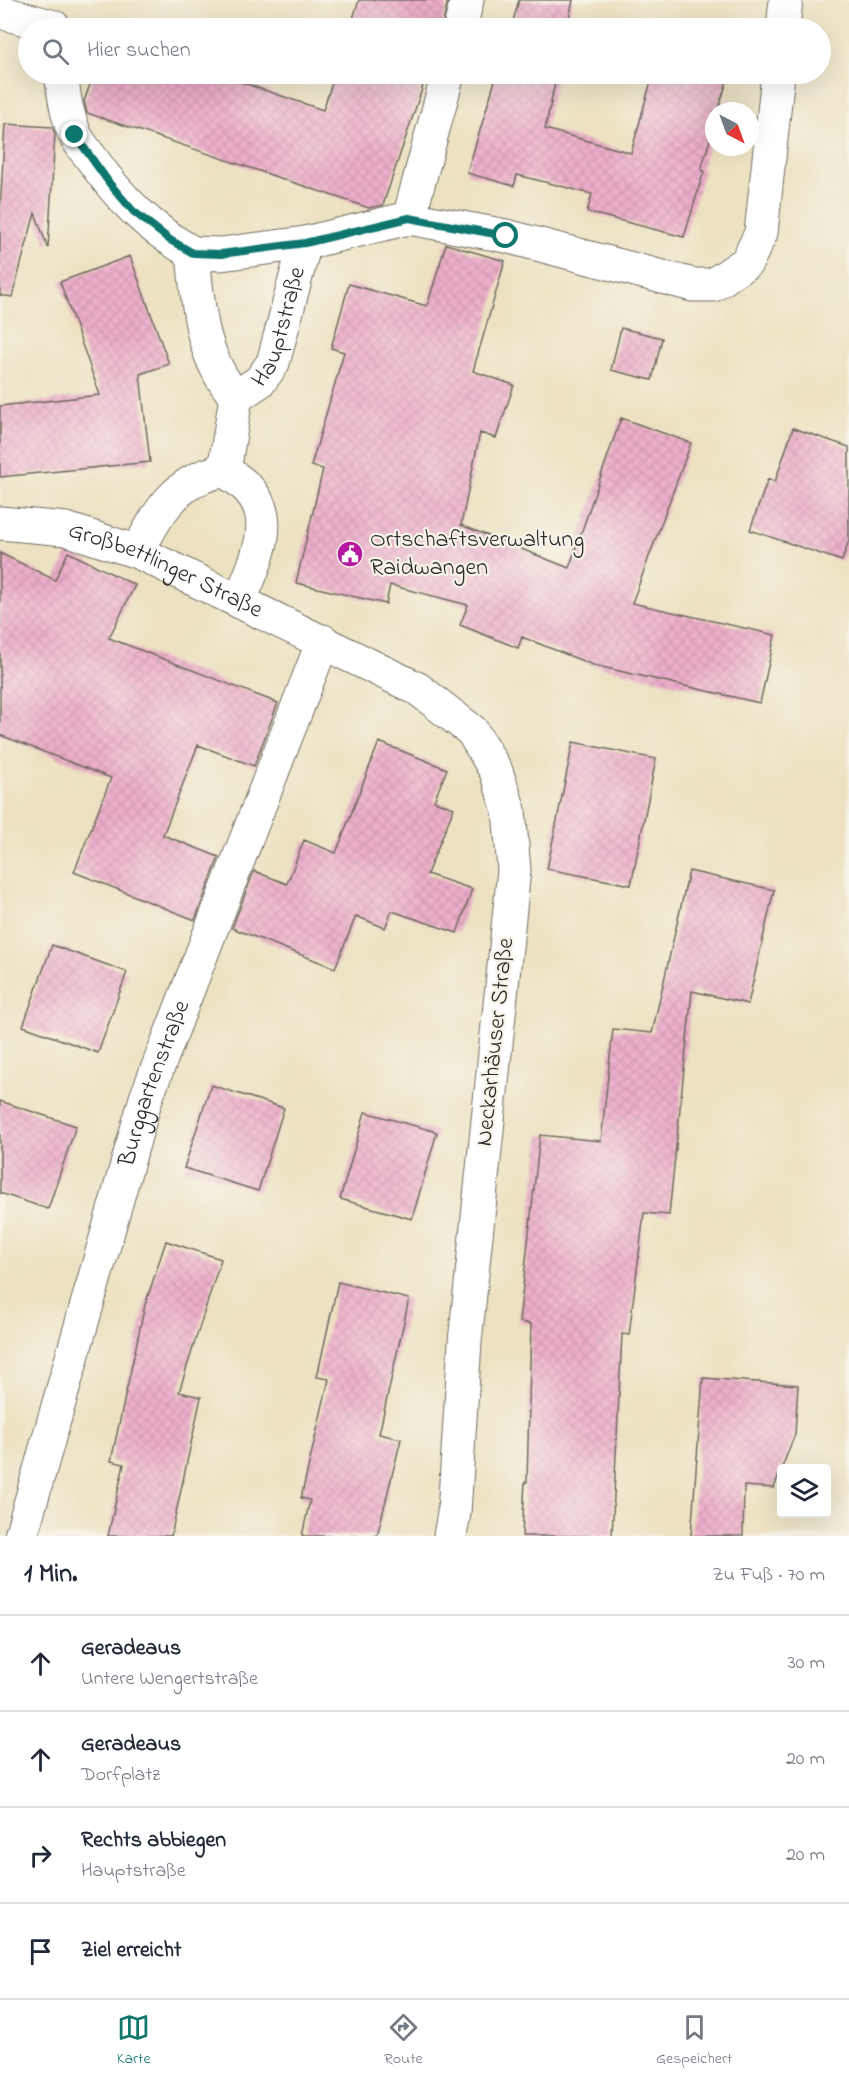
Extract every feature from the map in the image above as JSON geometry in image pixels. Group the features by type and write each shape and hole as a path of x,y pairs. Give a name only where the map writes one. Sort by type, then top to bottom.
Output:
{"street":[{"path":"462,18 467,0"},
{"path":"784,18 786,0"},
{"path":"0,12 57,18"},
{"path":"62,84 66,109 75,135 110,184 133,211 170,240 193,253 221,254 305,243 409,218 506,236 693,285 713,285 747,262 761,233 777,84"},
{"path":"409,218 445,84"},
{"name":"Hauptstraße","path":"224,471 236,397 260,381 273,363 305,243"},
{"name":"Hauptstraße","path":"193,253 200,321 209,353 224,384 236,397"},
{"path":"138,552 154,519 171,497 187,484 208,473 224,471 239,479 251,491 264,518 260,548 240,600"},
{"name":"Großbettlinger Straße","path":"0,523 66,529 138,552 323,641"},
{"name":"Burggartenstraße","path":"21,1536 146,1098 323,641"},
{"name":"Neckarhäuser Straße","path":"323,641 418,689 472,731 496,771 509,810 514,870 465,1342 454,1513 450,1536"}],"building":[{"path":"359,0 448,0 444,18 353,18"},
{"path":"519,0 573,0 569,18 514,18"},
{"path":"90,84 246,84 323,110 332,84 424,84 383,205 369,208 87,113 84,101"},
{"path":"494,84 555,84 545,129 631,153 650,84 726,84 721,102 705,102 705,156 701,170 704,171 684,237 587,212 592,194 517,175 514,186 467,173"},
{"path":"5,124 52,127 55,134 48,248 35,213 12,297 0,295 0,211"},
{"path":"446,244 505,261 473,371 514,385 496,438 480,433 461,525 569,568 621,418 691,443 632,603 775,635 760,703 593,665 522,637 518,648 460,625 468,605 390,585 386,604 296,583 323,469 311,466 344,352 331,348 349,284 427,306"},
{"path":"130,256 169,364 140,374 150,462 0,477 0,406 100,395 60,282"},
{"path":"621,328 662,338 652,380 611,370"},
{"path":"793,428 849,447 849,540 842,561 750,530 768,479 775,482"},
{"path":"68,552 135,585 109,638 278,703 254,766 198,745 163,835 219,857 195,920 74,872 111,778 0,735 0,553 55,580"},
{"path":"379,742 447,769 434,801 454,808 427,874 472,889 457,933 392,911 385,928 356,916 335,968 232,928 254,871 287,884 304,840 336,853"},
{"path":"573,742 656,759 631,885 547,869"},
{"path":"689,871 774,890 748,1004 692,991 669,1215 644,1213 629,1335 622,1334 612,1536 522,1536 525,1482 527,1482 531,1324 519,1322 540,1135 601,1141 613,1029 652,1033"},
{"path":"52,945 127,972 98,1053 23,1026"},
{"path":"211,1085 284,1108 258,1191 184,1168"},
{"path":"0,1101 76,1126 48,1209 0,1193"},
{"path":"365,1112 437,1132 412,1219 340,1199"},
{"path":"166,1241 221,1259 179,1392 201,1397 171,1536 108,1536 124,1464 111,1461 145,1305"},
{"path":"338,1282 409,1299 379,1434 401,1439 377,1536 302,1536 310,1500 301,1498 329,1379 317,1377"},
{"path":"703,1378 798,1385 795,1434 783,1464 777,1464 777,1480 774,1488 744,1486 743,1536 691,1536"}],"place":[{"name":"Ortschaftsverwaltung Raidwangen","path":"350,554"}],"route":[{"path":"75,135 110,184 133,211 170,240 193,253 221,254 305,243 409,218 506,236"}]}
